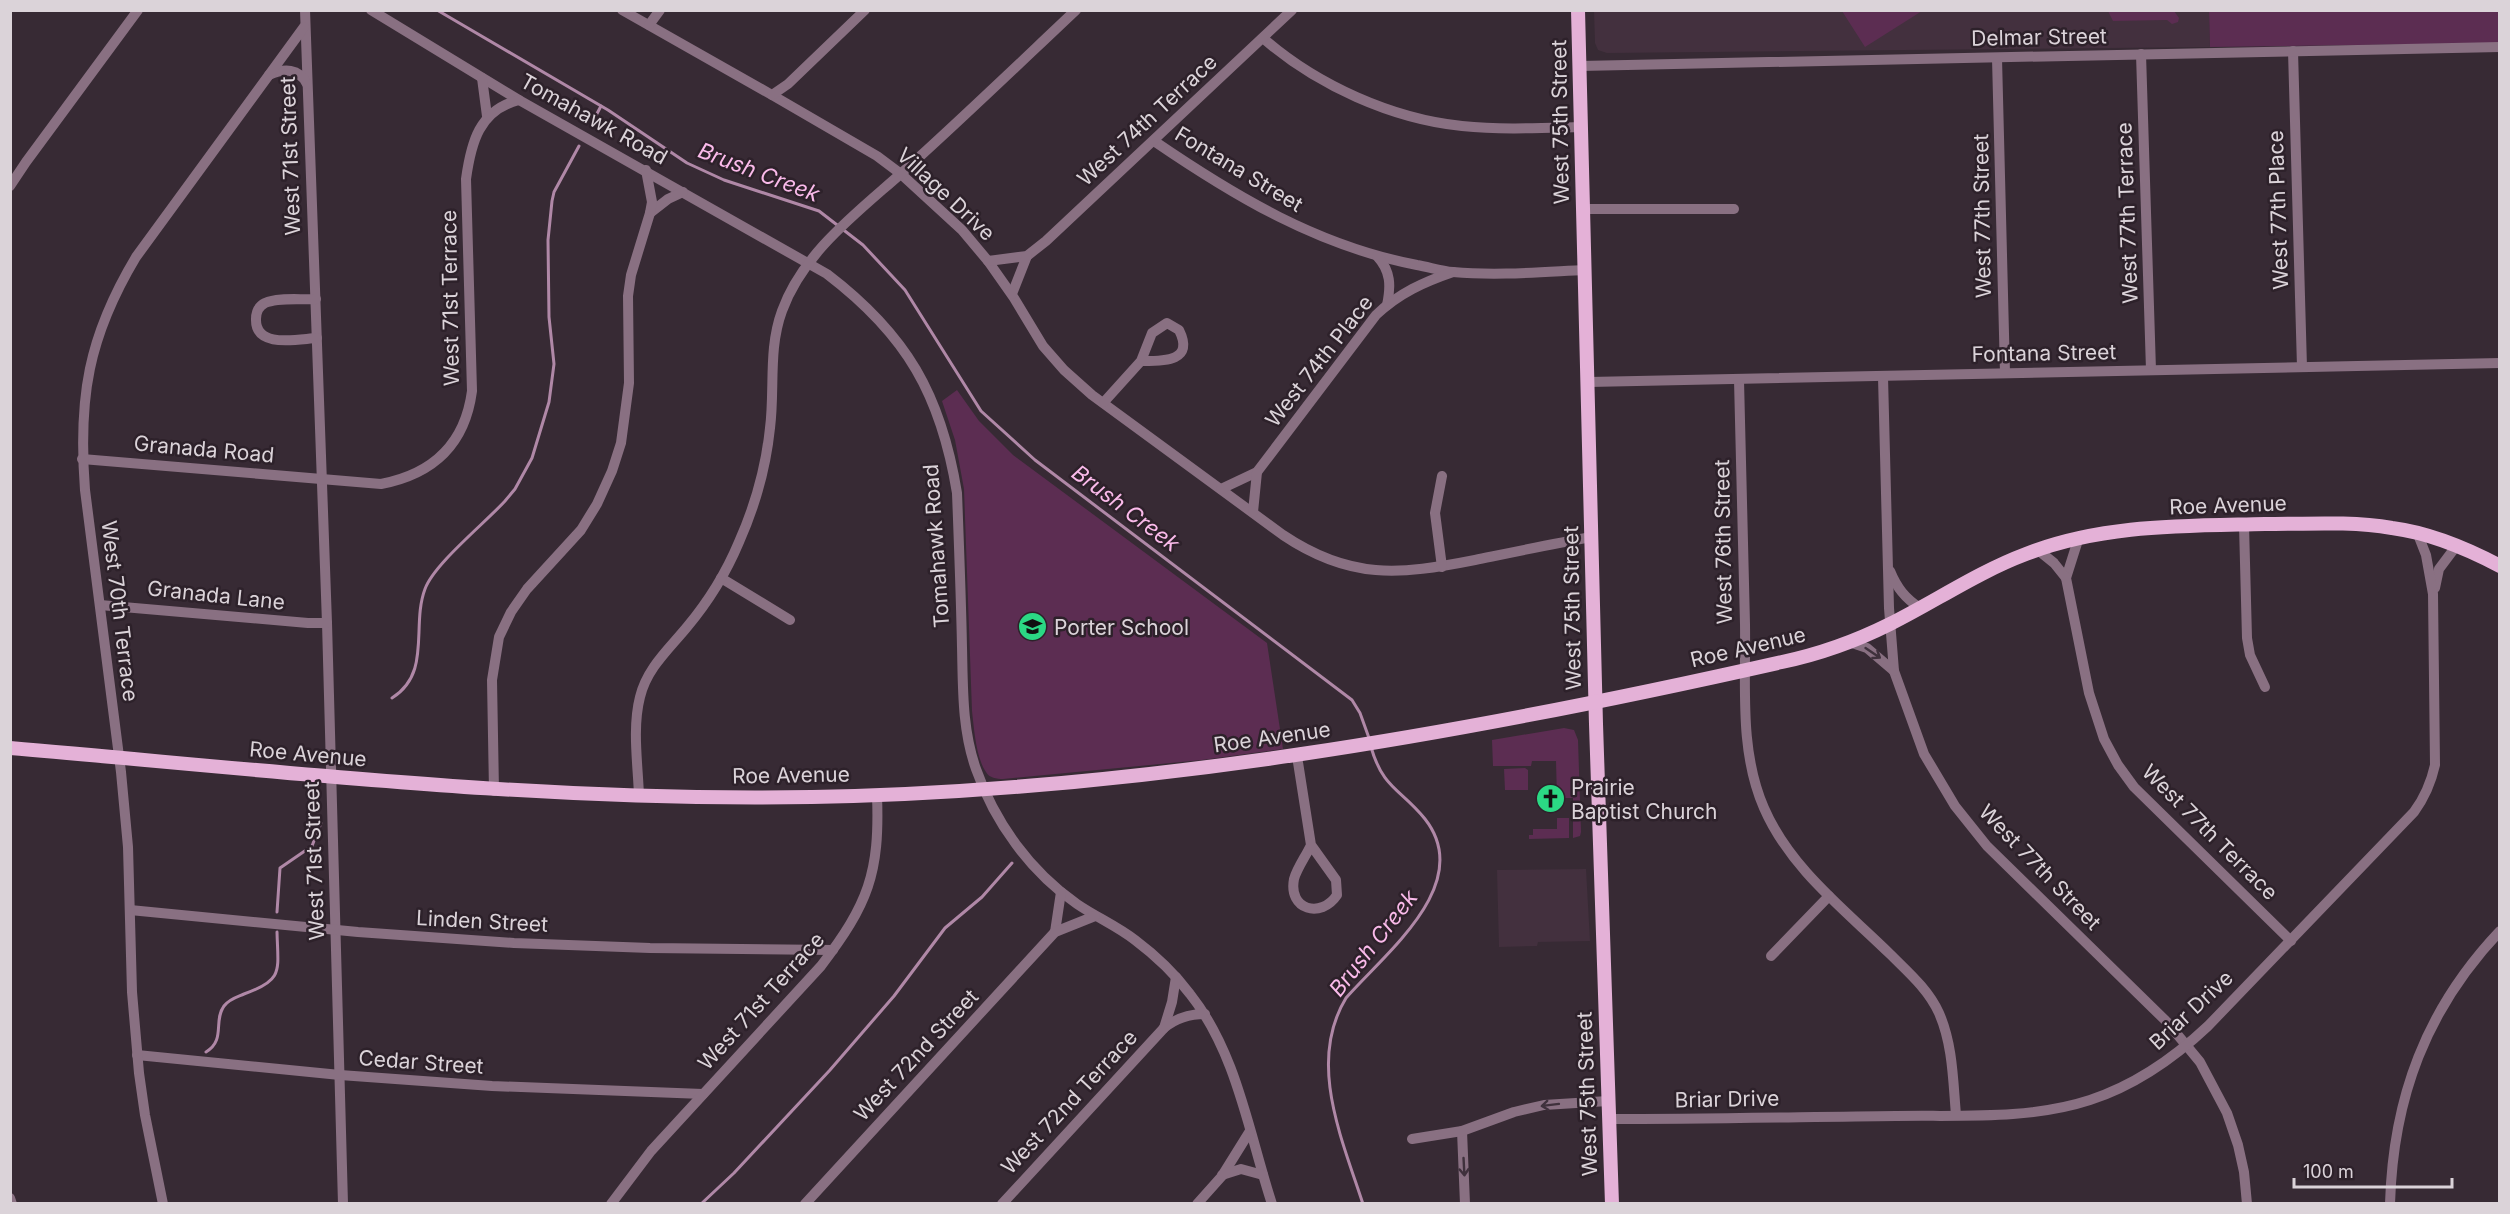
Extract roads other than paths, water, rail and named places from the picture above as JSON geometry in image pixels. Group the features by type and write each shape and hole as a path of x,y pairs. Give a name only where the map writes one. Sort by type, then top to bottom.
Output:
{"main road":[{"name":"West 75th Street","path":"1578,10 1589,382 1591,537 1612,1203"},
{"name":"Roe Avenue","path":"10,748 494,790 639,796 877,795 985,789 1145,775 1297,756 1596,702 1792,660 1849,642 1890,624 1999,565 2038,550 2079,537 2133,529 2362,524 2417,532 2457,545 2499,566"}],"street":[{"path":"10,186 138,10"},
{"name":"West 71st Street","path":"304,10 327,623 343,1203"},
{"name":"Tomahawk Road","path":"371,10 519,100 808,263 854,294 892,333 916,368 934,403 946,437 957,493 965,722 976,769 1002,825 1014,843 1061,892 1095,916 1135,939 1176,977 1204,1014 1230,1068 1272,1203"},
{"name":"Village Drive","path":"622,10 772,94 877,156 901,174 962,230 988,261 1012,294 1043,346 1064,370 1294,543 1322,558 1340,564 1381,571 1404,572 1442,567 1591,537"},
{"path":"649,25 660,10"},
{"path":"772,94 788,84 866,10"},
{"path":"639,796 636,722 640,695 658,661 705,605 739,543 752,511 764,469 771,428 773,355 777,325 789,294 808,263 855,214 901,174 1076,10"},
{"name":"West 74th Terrace","path":"1012,294 1027,256 1264,39 1292,10"},
{"name":"West 70th Terrace","path":"163,1203 145,1115 137,1055 128,847 82,459 82,430 88,373 99,333 116,292 147,240 304,27"},
{"path":"1264,39 1317,76 1356,96 1422,118 1460,126 1502,129 1581,127"},
{"name":"Delmar Street","path":"1580,66 2499,47"},
{"name":"West 77th Place","path":"2293,51 2302,367"},
{"name":"West 77th Terrace","path":"2141,54 2151,370"},
{"name":"West 77th Street","path":"1997,58 2005,373"},
{"path":"269,75 284,70 295,72 302,75 307,85"},
{"path":"482,78 487,116 507,103 519,100"},
{"name":"West 71st Terrace","path":"322,480 381,484 411,476 437,460 460,432 468,412 472,391 466,179 477,134 487,116"},
{"name":"Fontana Street","path":"1154,141 1257,208 1329,240 1377,256 1454,272 1511,273 1585,270"},
{"path":"494,790 492,680 499,637 526,589 581,530 597,504 612,471 621,443 627,413 629,383 627,313 631,275 650,213 651,192 646,170"},
{"path":"650,213 683,192"},
{"path":"1583,209 1734,209"},
{"path":"988,261 1027,256"},
{"path":"1377,256 1385,265 1389,277 1390,290 1387,305"},
{"name":"West 74th Place","path":"1221,489 1257,472 1376,315 1417,285 1454,272"},
{"path":"316,299 267,302 259,309 256,324 264,337 272,340 317,338"},
{"path":"1104,402 1141,361"},
{"name":"Fontana Street","path":"1589,382 2499,363"},
{"name":"West 77th Street","path":"1883,377 1890,624 1894,671 1924,754 1941,785 1970,827 1987,846 2167,1022 2187,1045 2212,1082 2227,1113 2244,1172 2247,1203"},
{"name":"West 76th Street","path":"1739,380 1744,670 1747,742 1755,781 1764,808 1782,842 1806,872 1914,977 1934,1004 1947,1037 1956,1115"},
{"name":"Granada Road","path":"82,459 322,480"},
{"path":"1253,512 1257,472"},
{"path":"1442,476 1434,513 1442,567"},
{"path":"2244,525 2247,638 2250,655 2265,687"},
{"name":"Briar Drive","path":"1609,1119 1956,1115 2048,1109 2088,1101 2144,1077 2187,1045 2291,941 2414,812 2431,783 2435,765 2433,594 2426,555 2417,532"},
{"name":"West 77th Terrace","path":"2079,537 2066,578 2089,693 2104,739 2118,765 2134,787 2291,941"},
{"path":"2433,594 2439,569 2457,545"},
{"path":"2038,550 2054,562 2066,578"},
{"path":"1888,565 1896,585 1907,599 1920,608"},
{"path":"721,578 790,620"},
{"name":"Granada Lane","path":"100,604 327,623"},
{"path":"1849,642 1867,648 1894,671"},
{"path":"1297,756 1311,846 1336,880 1337,895 1330,905 1320,909 1308,909 1298,902 1294,889 1294,878 1311,846"},
{"name":"West 71st Terrace","path":"611,1203 651,1151 821,966 860,909 872,875 877,839 877,795"},
{"path":"1055,932 1061,892"},
{"path":"1771,956 1829,896"},
{"name":"Linden Street","path":"130,910 514,943 650,948 833,950"},
{"name":"West 72nd Street","path":"805,1203 1055,932 1095,916"},
{"path":"2390,1203 2395,1138 2402,1104 2416,1061 2447,998 2468,966 2499,931"},
{"name":"West 72nd Terrace","path":"1164,1028 1172,1002 1176,977"},
{"name":"West 72nd Terrace","path":"1002,1203 1164,1028 1180,1018 1204,1014"},
{"name":"Cedar Street","path":"137,1055 340,1075 503,1087 703,1094"},
{"path":"1412,1139 1462,1131 1544,1105 1608,1101"},
{"path":"1197,1203 1222,1176 1250,1131"},
{"path":"1462,1131 1465,1203"},
{"path":"1222,1176 1240,1169 1263,1175"},
{"path":"10,1198 12,1203"}],"waterway":[{"name":"Brush Creek","path":"437,10 608,110 687,163 724,180 819,211 863,245 905,290 981,411 1035,460 1352,700 1360,713 1369,738"},
{"path":"592,123 601,106"},
{"path":"392,698 404,688 412,676 418,648 421,603 430,579 449,556 505,501 515,489 532,458 549,402 554,364 549,317 548,240 552,201 554,192 579,146"},
{"name":"Brush Creek","path":"1363,1204 1332,1101 1329,1048 1335,1023 1346,998 1401,939 1419,916 1432,893 1440,868 1438,844 1425,819 1387,780 1381,772 1371,747"},
{"path":"277,912 280,868 312,846 321,823"},
{"path":"701,1204 734,1173 830,1070 894,996 945,928 982,897 1012,863"},
{"path":"206,1052 216,1042 219,1018 226,1004 233,998 257,989 272,979 278,965 277,932"}],"place":[{"name":"Porter School","path":"1033,627"},
{"name":"Prairie Baptist Church","path":"1550,799"}]}
